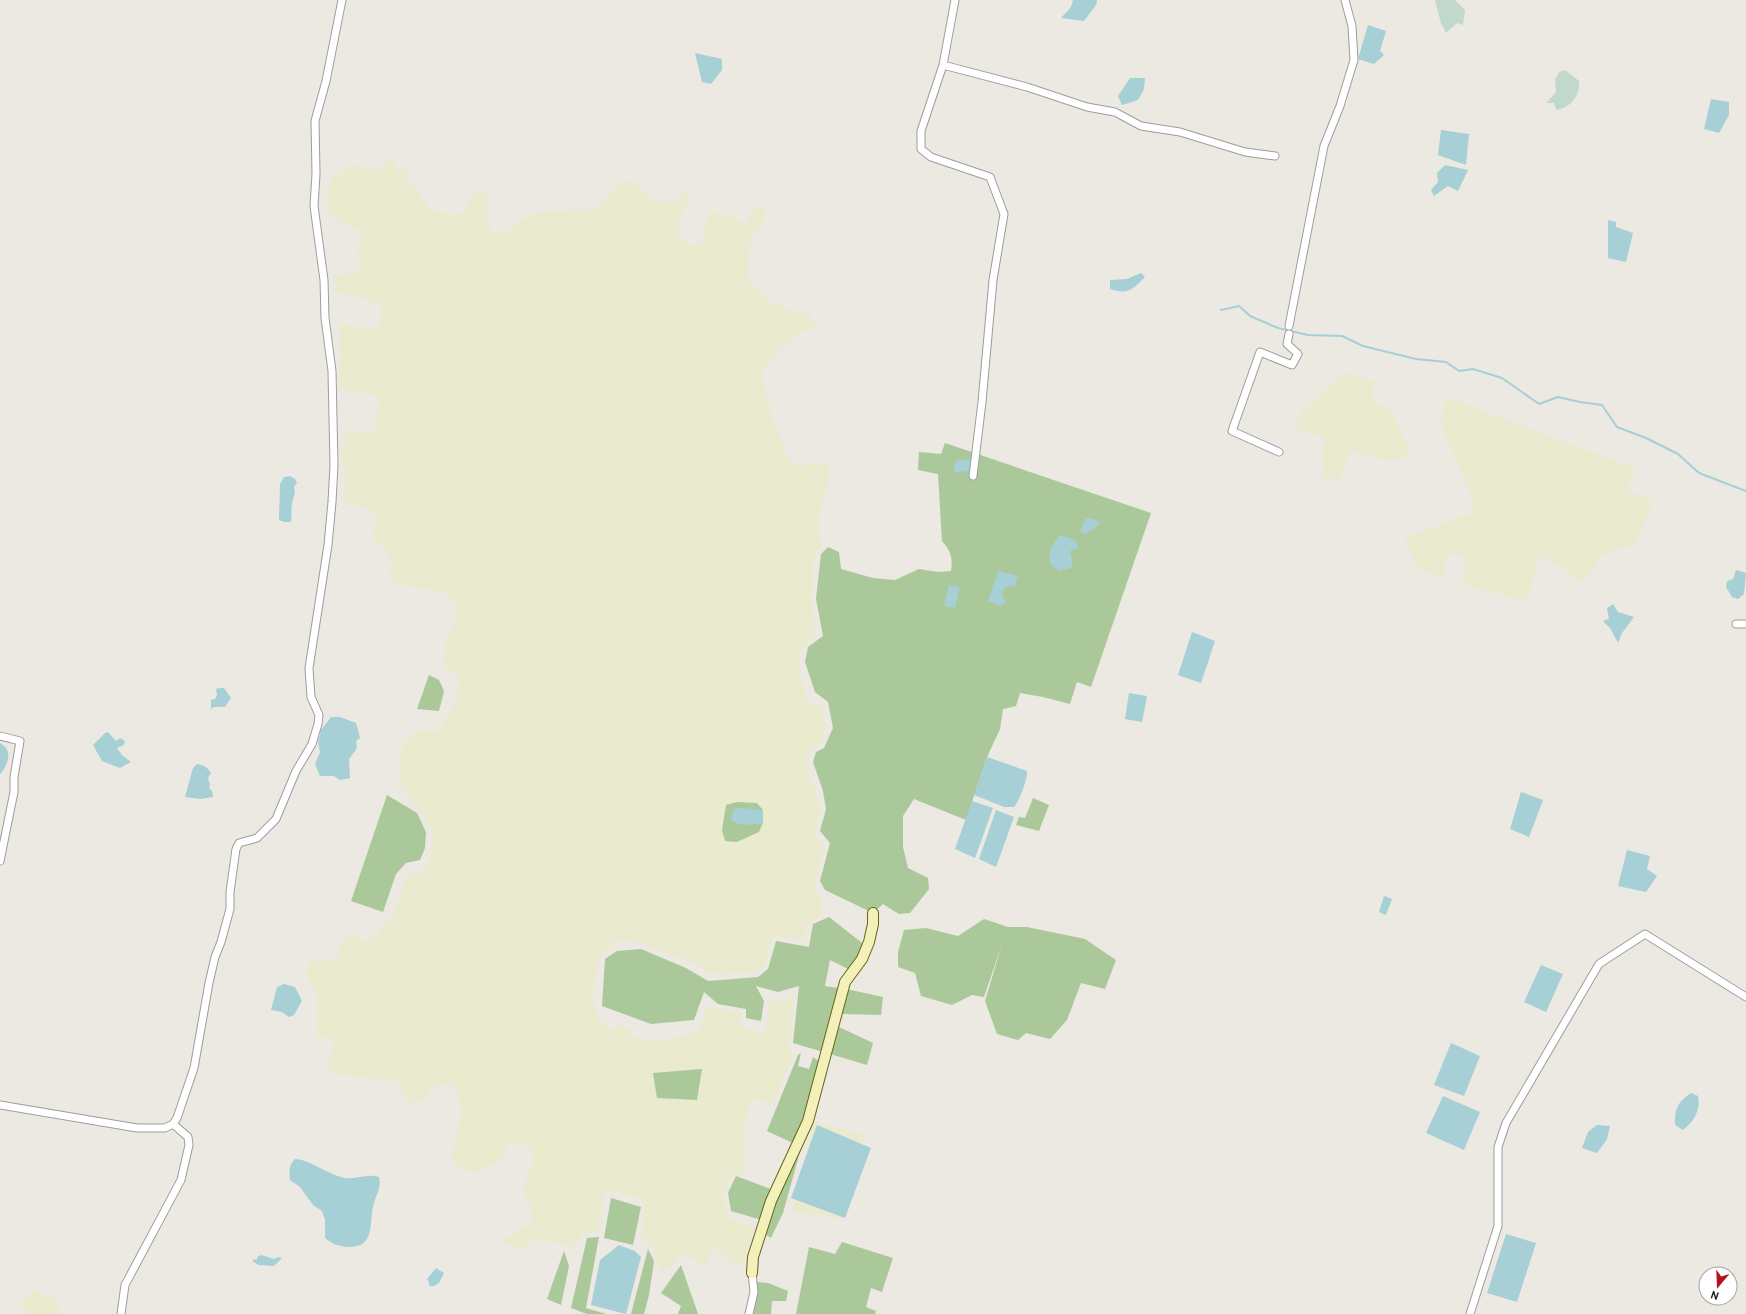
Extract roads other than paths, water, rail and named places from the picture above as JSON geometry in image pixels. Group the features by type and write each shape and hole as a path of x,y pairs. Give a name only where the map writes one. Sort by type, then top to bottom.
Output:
{"street":[{"path":"0,1105 137,1128 165,1128 173,1124 177,1118 194,1068 209,983 215,957 221,942 230,909 230,892 236,849 239,842 257,838 276,820 296,771 312,744 319,715 311,697 309,668 328,545 334,465 332,371 325,318 324,280 314,206 316,174 316,121 326,81 342,0"},
{"path":"955,0 943,65 921,131 921,149 931,157 990,177 1004,214 993,280 982,402 973,476"},
{"path":"1289,326 1324,146 1340,106 1354,60 1352,26 1345,0"},
{"path":"943,65 1027,87 1087,107 1116,112 1141,126 1180,132 1245,152 1275,156"},
{"path":"1279,452 1232,431 1260,352 1292,366 1298,354 1287,344 1289,334"},
{"path":"1736,624 1746,624"},
{"path":"0,736 20,740 14,777 14,792 0,861"},
{"path":"749,1314 754,1292 752,1273 753,1258 771,1201 808,1121 845,982 862,959 869,942 873,924 873,913"},
{"path":"1470,1314 1498,1226 1498,1147 1506,1123 1599,964 1646,934 1746,997"},
{"path":"121,1314 125,1286 181,1180 189,1145 188,1137 173,1124"}],"water":[{"path":"1073,0 1097,0 1096,5 1084,21 1061,18 1071,7"},
{"path":"1368,25 1386,31 1380,51 1384,55 1374,64 1358,59"},
{"path":"695,53 722,59 722,70 711,84 702,82"},
{"path":"1130,78 1145,78 1144,89 1138,100 1122,105 1118,96"},
{"path":"1711,99 1729,102 1729,115 1719,133 1704,129"},
{"path":"1441,130 1469,134 1466,165 1438,155"},
{"path":"1445,165 1468,170 1458,191 1448,186 1434,196 1431,190 1438,182 1437,173"},
{"path":"1608,220 1616,222 1616,227 1633,233 1626,262 1608,258"},
{"path":"1141,273 1145,277 1133,288 1126,291 1116,291 1110,289 1110,280 1127,279"},
{"path":"975,459 973,470 953,473 956,460"},
{"path":"290,476 295,479 297,483 294,487 295,494 292,506 291,522 284,522 279,520 280,484 284,477"},
{"path":"1091,518 1101,523 1086,534 1080,532 1085,519"},
{"path":"1059,536 1071,538 1079,547 1070,551 1073,561 1071,568 1059,571 1052,565 1049,557 1051,549"},
{"path":"1736,570 1746,573 1744,594 1738,599 1732,597 1726,587 1727,581 1733,579"},
{"path":"998,571 1018,576 1015,586 1005,587 1002,595 1006,603 1000,606 988,601"},
{"path":"949,585 960,587 955,608 944,606"},
{"path":"1613,604 1618,612 1634,617 1622,633 1618,643 1610,628 1603,621 1609,619 1607,608"},
{"path":"1192,632 1215,641 1201,683 1178,675"},
{"path":"224,688 231,698 225,707 214,707 211,709 211,700 215,699 217,695 216,689"},
{"path":"1129,693 1147,696 1142,722 1125,719"},
{"path":"331,717 340,717 356,723 360,738 356,741 357,748 349,759 350,778 340,780 334,776 320,776 315,764 320,752 318,743 321,730"},
{"path":"108,732 116,741 120,738 125,741 124,745 117,748 122,755 131,762 120,768 102,761 93,745 105,733"},
{"path":"0,743 4,746 8,753 8,759 0,774"},
{"path":"987,757 1027,771 1023,790 1014,807 1004,807 974,795"},
{"path":"197,764 202,765 211,773 208,778 210,785 209,788 212,791 213,797 200,799 185,797 193,768"},
{"path":"1521,792 1543,800 1529,837 1510,829"},
{"path":"972,801 993,808 975,858 955,849"},
{"path":"743,808 763,810 763,823 746,825 734,822 731,819 734,809"},
{"path":"996,810 1014,817 996,867 979,859"},
{"path":"1627,850 1650,856 1647,869 1657,876 1646,892 1618,886"},
{"path":"1384,896 1392,899 1386,915 1379,912"},
{"path":"1541,965 1563,974 1546,1012 1524,1002"},
{"path":"284,984 295,987 302,1001 294,1015 289,1017 282,1012 271,1010 277,987"},
{"path":"1451,1043 1480,1056 1464,1096 1434,1085"},
{"path":"1691,1093 1698,1096 1699,1101 1697,1111 1696,1115 1683,1130 1675,1125 1676,1110 1680,1103"},
{"path":"1443,1096 1480,1112 1464,1150 1426,1133"},
{"path":"817,1125 871,1148 845,1218 791,1198"},
{"path":"1597,1125 1610,1126 1607,1139 1597,1153 1582,1148 1588,1132"},
{"path":"295,1159 345,1178 370,1176 379,1177 380,1185 373,1207 369,1234 362,1244 344,1247 325,1238 325,1220 322,1211 313,1205 300,1187 290,1180 290,1168"},
{"path":"1506,1234 1536,1243 1517,1302 1487,1293"},
{"path":"619,1245 635,1251 641,1257 626,1314 591,1305 600,1260"},
{"path":"261,1255 274,1259 278,1257 282,1258 274,1266 258,1265 253,1261 253,1259 257,1260 257,1257"},
{"path":"436,1268 444,1273 439,1283 434,1286 429,1286 427,1279"}],"waterway":[{"path":"1221,310 1239,306 1250,316 1278,328 1308,335 1342,336 1363,346 1416,359 1446,362 1459,371 1473,369 1502,378 1539,404 1558,397 1602,405 1617,427 1646,438 1678,454 1699,473 1746,491"}]}
